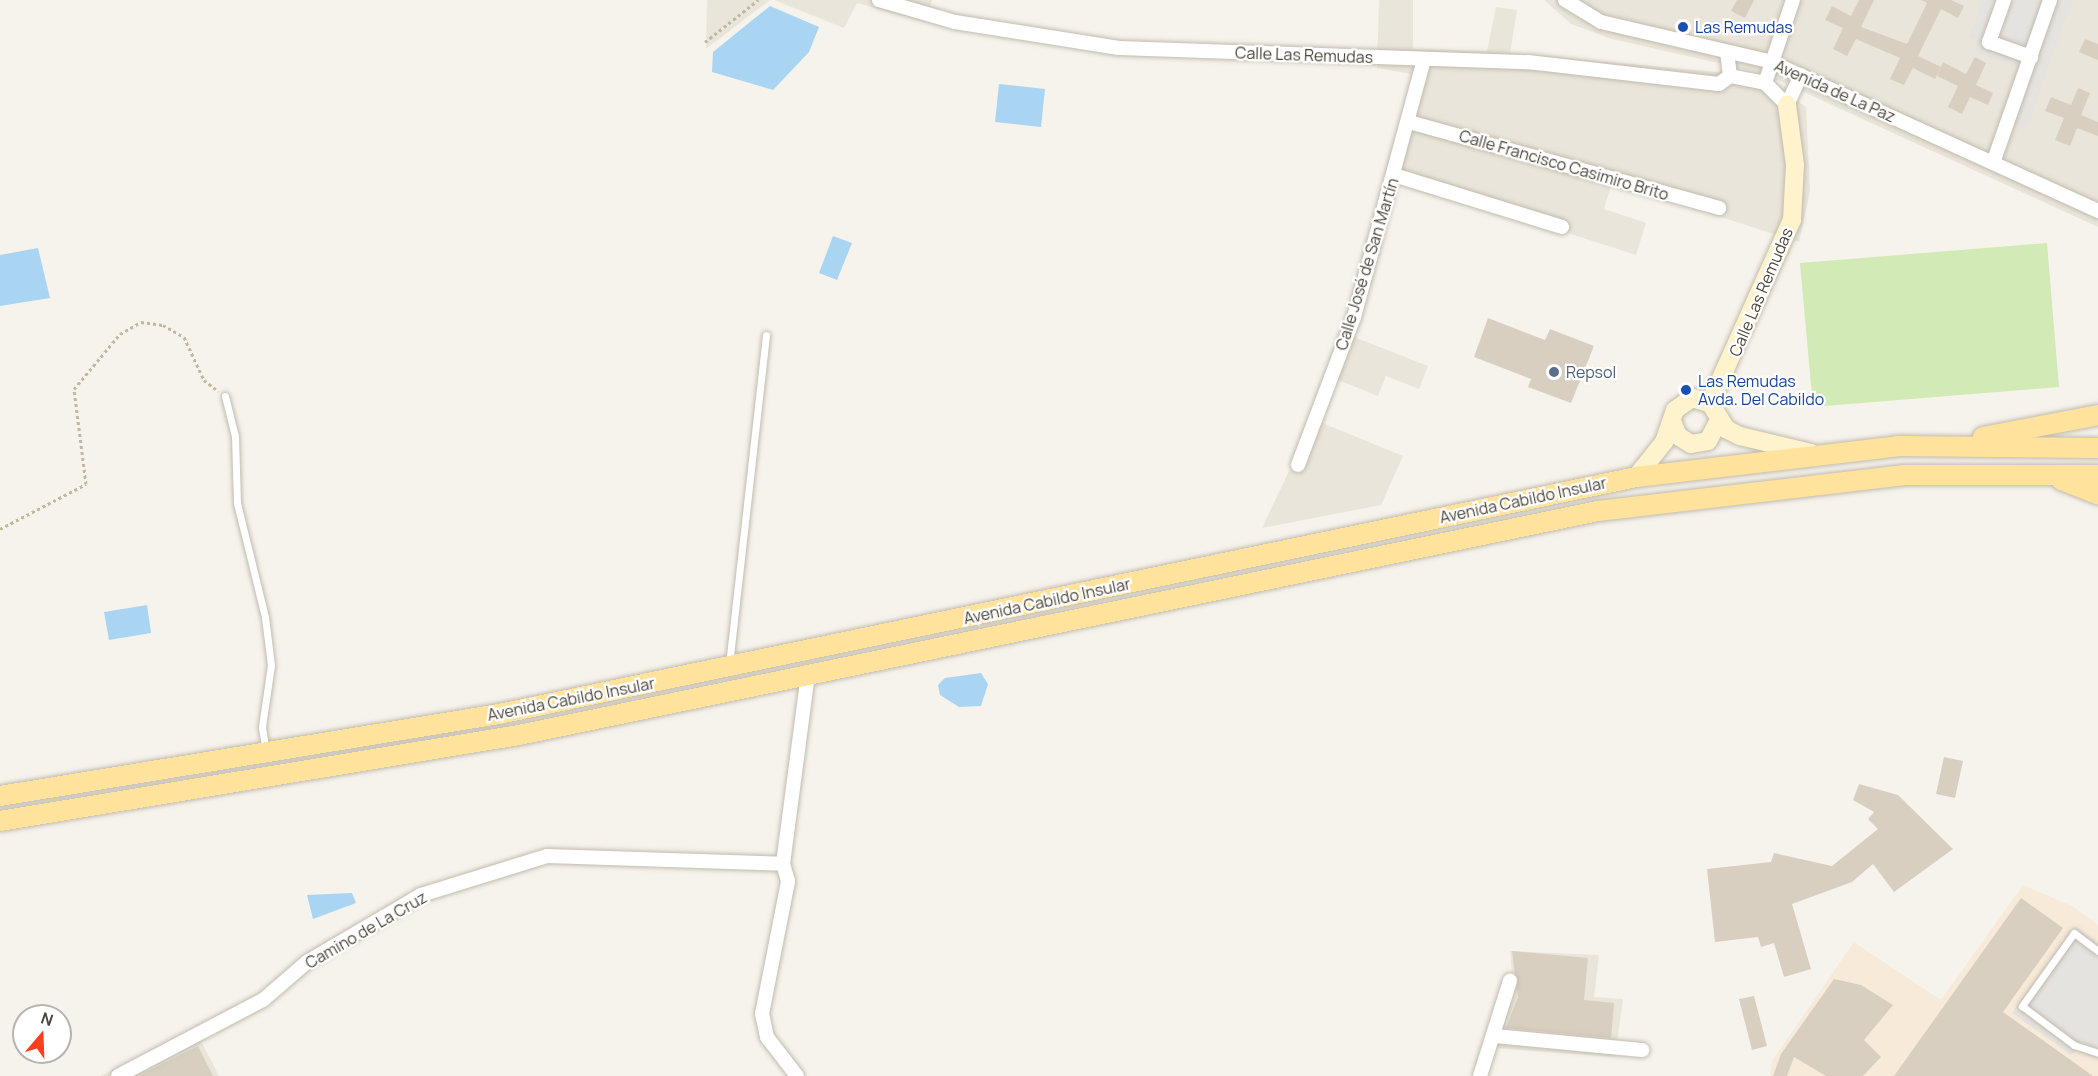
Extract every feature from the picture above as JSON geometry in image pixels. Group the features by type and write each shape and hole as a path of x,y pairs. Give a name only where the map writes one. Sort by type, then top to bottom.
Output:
{"main road":[{"path":"1955,444 2098,415"},
{"name":"Avenida Cabildo Insular","path":"0,796 266,754 729,668 1636,477 1811,453 1955,444 2098,448"},
{"name":"Avenida Cabildo Insular","path":"0,820 519,735 1599,512 1796,484 1989,472 2098,476"},
{"path":"1989,472 2053,478 2098,494"}],"street":[{"name":"Calle Las Remudas","path":"879,0 955,22 1119,48 1528,62 1719,84 1730,76 1765,83"},
{"name":"Avenida de La Paz","path":"1565,0 1601,22 1769,61 2098,211"},
{"path":"1793,0 1769,61 1765,83 1787,105 1801,75"},
{"path":"2004,0 1989,42 2031,57"},
{"path":"1993,163 2050,0"},
{"path":"1727,52 1730,76"},
{"name":"Calle José de San Martín","path":"1298,465 1354,317 1409,122 1424,59"},
{"name":"Calle Las Remudas","path":"1710,403 1792,220 1795,165 1787,105"},
{"name":"Calle Francisco Casimiro Brito","path":"1409,122 1719,208"},
{"path":"1394,174 1562,227"},
{"path":"1636,477 1653,459 1683,401 1710,403 1719,420 1740,436 1811,453"},
{"path":"1672,421 1677,436 1691,444 1707,441 1719,420"},
{"path":"797,1076 767,1037 762,1014 788,881 783,864 808,674"},
{"name":"Camino de La Cruz","path":"118,1076 263,1000 307,963 421,895 547,856 783,864"},
{"path":"1479,1076 1494,1036 1510,981"},
{"path":"1494,1036 1642,1050"}],"lane":[{"path":"729,668 766,335"},
{"path":"225,396 235,436 237,503 266,626 271,665 262,727 266,754"},
{"path":"2098,951 2074,933 2022,1006 2074,1045 2098,1053"}],"path":[{"path":"705,42 758,0"},
{"path":"0,529 86,484 74,389 120,334 141,322 164,325 184,337 204,380 225,396"}],"shaded area":[{"path":"707,0 770,0 706,49"},
{"path":"774,0 932,0 925,22 857,3 844,28"},
{"path":"1379,0 1413,0 1413,49 1487,51 1496,7 1517,10 1510,53 1750,75 1781,89 1806,107 1810,191 1799,242 1612,182 1604,209 1646,223 1636,255 1384,174 1417,75 1377,68"},
{"path":"1544,0 2098,0 2098,227 1762,73 1612,39 1571,24"},
{"path":"1982,0 2072,0 2027,128 1999,118 2017,67 1975,53 1979,41 1969,38"},
{"path":"1354,337 1428,366 1419,389 1386,376 1378,396 1338,380"},
{"path":"1320,422 1403,456 1381,505 1262,528 1290,469 1299,472"},
{"path":"2023,885 2074,907 2098,925 2098,1076 1770,1076 1772,1061 1854,942 1941,1000"},
{"path":"2075,926 2098,943 2098,1059 2076,1050 2071,1055 2012,1013"},
{"path":"1510,951 1599,955 1594,997 1623,999 1615,1057 1495,1048 1514,995"},
{"path":"196,1031 219,1076 100,1076"}],"green space":[{"path":"2047,243 2059,387 1813,407 1800,263"}],"water":[{"path":"770,6 819,27 809,52 773,90 712,72 713,52"},
{"path":"999,84 1045,89 1041,127 995,122"},
{"path":"833,236 852,243 837,280 819,273"},
{"path":"38,248 50,298 0,306 0,255"},
{"path":"147,605 151,633 109,640 104,612"},
{"path":"981,673 988,684 981,706 959,707 940,695 938,685 945,678"},
{"path":"352,893 356,903 313,919 307,895"}],"building":[{"path":"1737,0 1754,0 1745,18 1731,11"},
{"path":"1859,0 1874,0 1861,27 1907,44 1927,3 1921,0 1951,0 1964,6 1958,18 1941,9 1918,56 1941,67 1935,79 1913,68 1904,85 1890,79 1900,58 1856,39 1847,56 1833,49 1843,28 1825,20 1832,6 1851,16"},
{"path":"2085,39 2098,44 2098,60 2079,52"},
{"path":"1975,57 1986,63 1976,85 1993,93 1988,105 1970,97 1962,114 1948,107 1958,86 1937,76 1943,62 1966,74"},
{"path":"2078,88 2090,93 2081,115 2098,122 2098,136 2077,128 2070,146 2055,140 2064,118 2045,111 2051,97 2071,105"},
{"path":"1488,318 1545,340 1550,329 1594,346 1571,403 1528,387 1531,379 1474,357"},
{"path":"1944,757 1963,761 1955,798 1936,794"},
{"path":"1859,784 1898,795 1953,849 1894,892 1873,864 1852,882 1792,904 1811,969 1784,977 1774,943 1761,947 1758,937 1715,942 1707,869 1771,862 1774,853 1832,866 1878,829 1868,819 1874,812 1853,800"},
{"path":"2021,898 2063,928 2003,1012 2093,1076 1894,1076"},
{"path":"1512,951 1588,958 1584,1000 1614,1003 1611,1038 1506,1028 1518,997"},
{"path":"1834,979 1861,985 1893,1005 1864,1040 1881,1057 1863,1076 1826,1076 1794,1057 1787,1076 1773,1076 1781,1054"},
{"path":"1754,996 1767,1046 1752,1050 1739,999"},
{"path":"198,1046 213,1076 138,1076"}],"place":[{"name":"Las Remudas","path":"1683,27"},
{"name":"Repsol","path":"1554,372"},
{"name":"Las Remudas Avda. Del Cabildo","path":"1686,390"}]}
